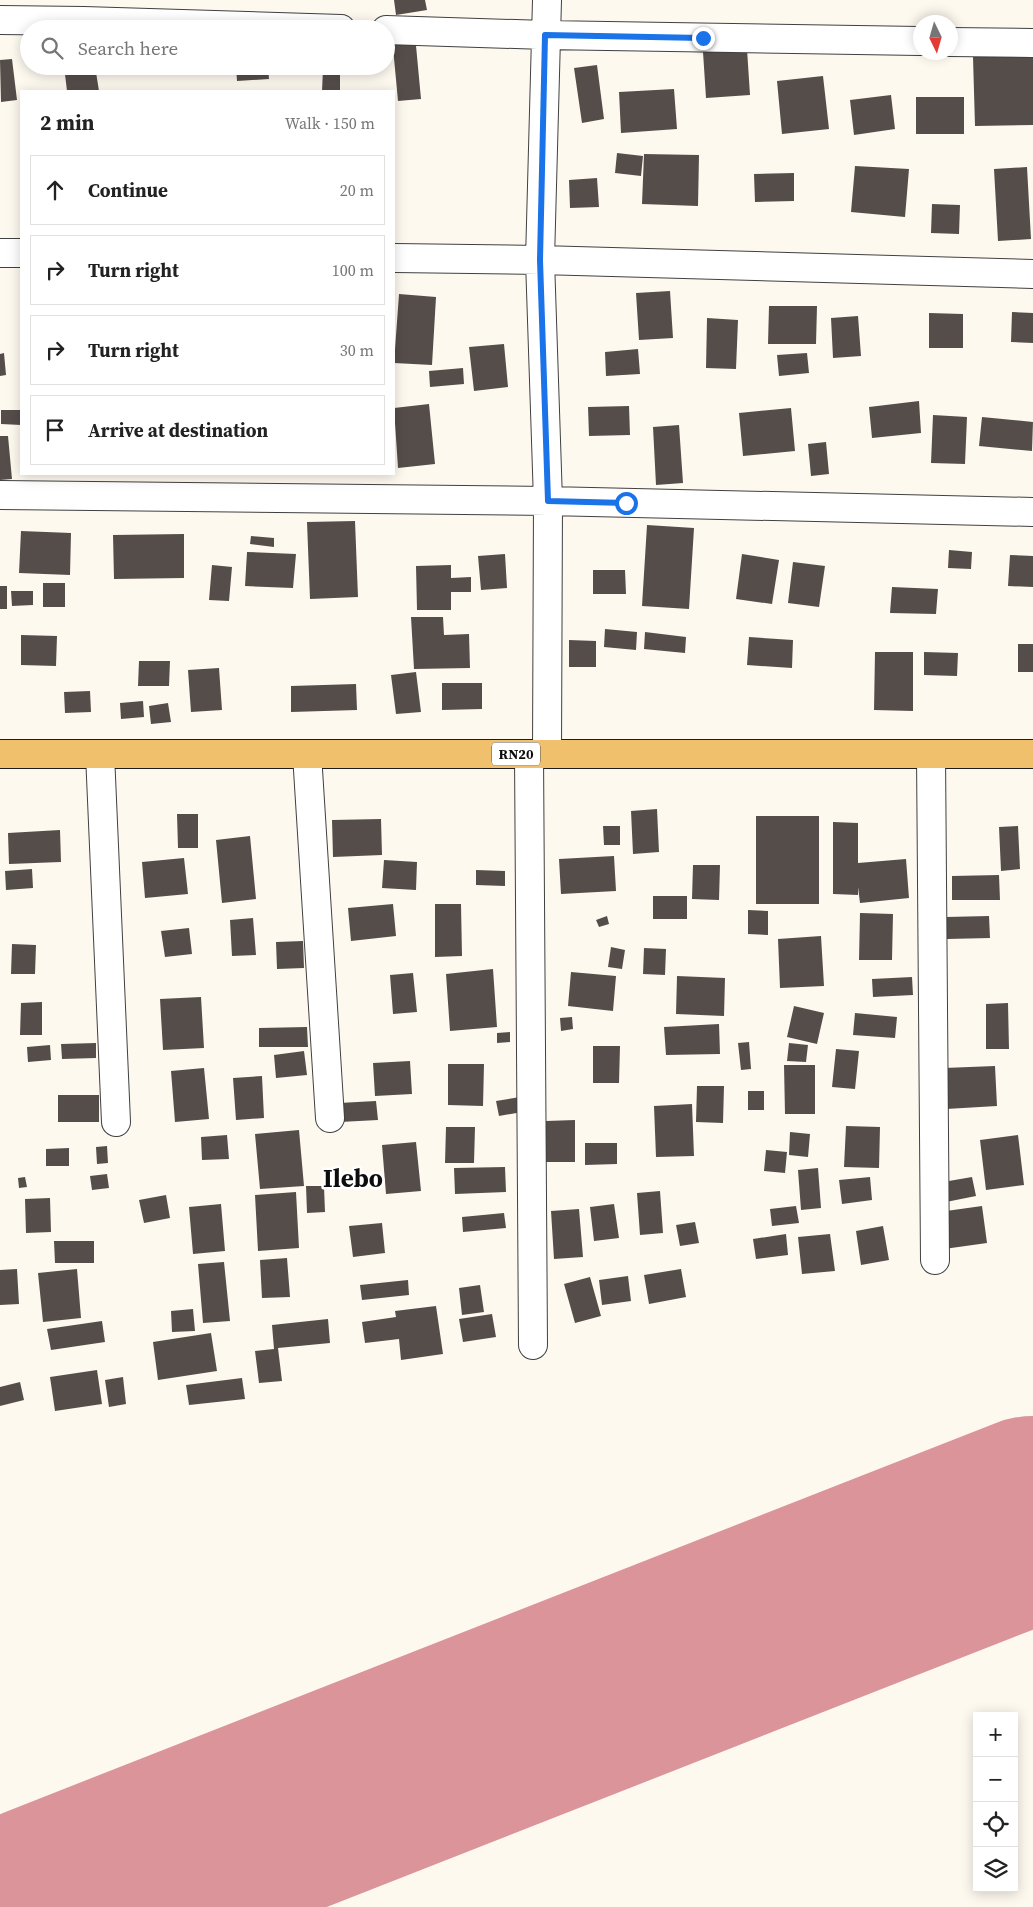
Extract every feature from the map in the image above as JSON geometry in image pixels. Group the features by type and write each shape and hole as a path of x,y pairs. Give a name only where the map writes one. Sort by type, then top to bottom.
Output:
{"main road":[{"name":"RN20","path":"0,754 1033,754"}],"street":[{"path":"533,1345 538,754 548,501 540,260 546,0"},
{"path":"0,20 20,20"},
{"path":"395,30 545,35 913,41"},
{"path":"958,42 1033,43"},
{"path":"0,253 20,253"},
{"path":"395,258 540,260 1033,274"},
{"path":"0,495 548,501 1033,512"},
{"path":"100,754 116,1122"},
{"path":"307,754 330,1118"},
{"path":"931,754 935,1260"}],"building":[{"path":"394,0 425,0 427,10 396,15"},
{"path":"415,35 421,99 398,101 395,69 395,37"},
{"path":"747,49 750,95 706,98 703,52"},
{"path":"1033,56 1033,125 975,126 973,57"},
{"path":"12,59 17,100 1,102 0,60"},
{"path":"597,65 604,119 582,123 574,68"},
{"path":"65,75 96,75 99,90 67,90"},
{"path":"237,75 269,75 269,79 237,81"},
{"path":"323,75 340,75 340,90 322,90"},
{"path":"823,76 829,129 782,134 777,81"},
{"path":"674,89 677,129 621,133 619,92"},
{"path":"891,95 895,129 854,135 850,100"},
{"path":"916,97 964,97 964,134 916,134"},
{"path":"617,153 643,156 641,176 615,173"},
{"path":"644,154 699,155 698,206 642,204"},
{"path":"855,166 909,169 905,217 851,212"},
{"path":"1027,167 1031,239 998,241 994,169"},
{"path":"794,173 794,201 755,202 754,174"},
{"path":"597,178 599,207 570,208 569,180"},
{"path":"932,204 960,205 959,234 931,233"},
{"path":"670,291 673,338 639,340 636,293"},
{"path":"399,294 436,297 432,365 395,363"},
{"path":"769,306 817,306 816,344 768,344"},
{"path":"1012,312 1033,313 1033,343 1011,342"},
{"path":"929,313 963,314 963,348 929,348"},
{"path":"858,316 861,356 833,358 831,318"},
{"path":"707,318 738,320 736,369 706,368"},
{"path":"504,344 508,387 474,391 469,347"},
{"path":"638,349 640,374 606,376 605,352"},
{"path":"4,353 6,375 0,376 0,354"},
{"path":"807,353 809,373 779,376 777,355"},
{"path":"463,368 464,384 430,387 429,371"},
{"path":"919,401 921,433 872,438 869,407"},
{"path":"429,404 435,464 398,468 395,408"},
{"path":"629,406 630,435 589,436 588,407"},
{"path":"791,408 795,451 743,456 739,413"},
{"path":"1,410 20,410 20,425 1,424"},
{"path":"933,415 967,417 965,464 931,463"},
{"path":"982,417 1033,422 1032,451 979,446"},
{"path":"679,425 683,483 656,485 653,427"},
{"path":"0,436 8,436 12,479 0,480"},
{"path":"826,442 829,474 811,476 808,444"},
{"path":"355,521 358,597 310,599 307,522"},
{"path":"647,525 694,528 689,609 642,606"},
{"path":"21,531 71,533 70,575 19,573"},
{"path":"184,534 184,578 114,579 113,535"},
{"path":"251,536 274,538 274,547 250,544"},
{"path":"949,550 972,552 971,569 948,568"},
{"path":"247,552 296,554 293,588 245,586"},
{"path":"505,554 507,588 481,590 478,556"},
{"path":"742,554 779,560 772,604 736,599"},
{"path":"1010,555 1033,556 1033,587 1008,586"},
{"path":"793,562 825,566 819,607 788,603"},
{"path":"212,565 232,567 229,601 209,600"},
{"path":"451,565 451,578 471,577 471,592 451,592 451,610 417,610 416,566"},
{"path":"593,570 625,570 626,594 593,594"},
{"path":"43,583 65,583 65,607 43,607"},
{"path":"0,586 7,586 7,609 0,609"},
{"path":"892,587 938,589 936,614 890,613"},
{"path":"11,591 33,591 33,605 12,606"},
{"path":"411,617 443,617 444,635 469,634 470,668 414,669"},
{"path":"605,629 637,632 636,650 604,647"},
{"path":"645,632 686,637 685,653 644,649"},
{"path":"21,635 57,636 56,666 21,665"},
{"path":"749,637 793,640 792,668 747,665"},
{"path":"569,640 596,641 596,667 569,667"},
{"path":"1018,644 1033,644 1033,672 1018,672"},
{"path":"875,652 913,652 913,711 874,710"},
{"path":"924,652 958,653 957,676 924,675"},
{"path":"139,661 170,661 169,686 138,686"},
{"path":"219,668 222,710 191,712 188,670"},
{"path":"416,672 421,712 396,714 391,675"},
{"path":"442,683 482,683 482,709 442,710"},
{"path":"356,684 357,710 291,712 291,686"},
{"path":"90,691 91,712 65,713 64,692"},
{"path":"143,701 144,717 121,719 120,703"},
{"path":"168,703 171,722 151,724 149,706"},
{"path":"657,809 659,852 633,854 631,811"},
{"path":"177,814 198,814 198,848 178,848"},
{"path":"756,816 819,816 819,904 756,904"},
{"path":"381,819 382,855 333,857 332,820"},
{"path":"833,822 858,823 858,863 906,859 909,898 860,903 858,887 858,895 833,894"},
{"path":"603,826 620,826 620,845 604,845"},
{"path":"1018,826 1020,869 1001,871 999,827"},
{"path":"60,830 61,862 9,864 8,833"},
{"path":"250,836 256,899 222,903 216,840"},
{"path":"614,856 616,891 561,894 559,859"},
{"path":"184,858 188,894 145,898 142,862"},
{"path":"384,860 417,862 416,890 382,888"},
{"path":"693,865 720,865 719,900 692,899"},
{"path":"32,869 33,888 6,890 5,871"},
{"path":"476,870 505,871 505,886 476,885"},
{"path":"999,875 1000,900 952,900 952,876"},
{"path":"653,896 687,896 687,919 653,919"},
{"path":"393,904 396,936 351,941 348,908"},
{"path":"435,904 461,904 462,956 435,957"},
{"path":"748,910 768,911 768,935 748,934"},
{"path":"860,913 893,914 892,960 859,960"},
{"path":"607,916 609,924 599,927 596,920"},
{"path":"989,916 990,938 947,939 946,917"},
{"path":"253,918 256,955 232,956 230,920"},
{"path":"189,928 192,954 165,957 161,931"},
{"path":"821,936 824,986 780,988 778,939"},
{"path":"303,941 304,968 277,969 276,942"},
{"path":"12,944 36,945 35,974 11,974"},
{"path":"611,947 625,950 622,969 608,967"},
{"path":"644,948 666,949 665,975 643,974"},
{"path":"493,969 497,1027 450,1031 446,974"},
{"path":"571,972 616,976 613,1011 568,1006"},
{"path":"413,973 417,1012 393,1014 390,975"},
{"path":"677,976 725,978 724,1016 676,1014"},
{"path":"912,977 913,995 873,997 872,979"},
{"path":"201,997 204,1048 163,1050 160,999"},
{"path":"42,1002 42,1035 20,1035 21,1003"},
{"path":"1008,1003 1009,1049 986,1049 986,1004"},
{"path":"794,1006 824,1013 817,1044 787,1037"},
{"path":"855,1013 897,1017 895,1038 853,1035"},
{"path":"572,1017 573,1029 561,1031 560,1018"},
{"path":"719,1024 720,1054 666,1055 664,1027"},
{"path":"307,1027 308,1047 259,1047 259,1028"},
{"path":"510,1032 510,1042 497,1043 497,1033"},
{"path":"749,1042 751,1069 741,1070 738,1043"},
{"path":"96,1043 96,1058 62,1059 61,1044"},
{"path":"789,1043 808,1045 806,1062 787,1061"},
{"path":"50,1045 51,1060 28,1062 27,1047"},
{"path":"593,1046 620,1046 619,1083 593,1083"},
{"path":"836,1049 859,1051 855,1089 832,1087"},
{"path":"304,1051 307,1075 276,1078 274,1055"},
{"path":"410,1061 412,1094 375,1096 373,1063"},
{"path":"448,1064 484,1064 483,1106 448,1105"},
{"path":"784,1065 815,1065 815,1114 785,1114"},
{"path":"995,1066 997,1106 946,1109 944,1068"},
{"path":"204,1068 209,1119 175,1122 171,1071"},
{"path":"262,1076 264,1118 236,1120 233,1078"},
{"path":"697,1086 724,1086 723,1123 696,1122"},
{"path":"748,1091 764,1091 764,1110 748,1110"},
{"path":"58,1095 99,1095 99,1122 58,1122"},
{"path":"520,1097 522,1112 499,1116 496,1101"},
{"path":"376,1101 378,1120 340,1122 339,1103"},
{"path":"692,1104 694,1156 656,1157 654,1106"},
{"path":"575,1120 575,1162 546,1162 546,1121"},
{"path":"846,1126 880,1127 879,1168 844,1167"},
{"path":"446,1127 475,1127 474,1163 445,1163"},
{"path":"299,1130 304,1186 260,1189 255,1134"},
{"path":"790,1132 810,1134 808,1157 789,1155"},
{"path":"227,1135 229,1159 202,1160 201,1137"},
{"path":"1018,1135 1024,1185 986,1190 980,1140"},
{"path":"416,1142 421,1191 386,1194 382,1145"},
{"path":"585,1143 617,1143 617,1164 585,1165"},
{"path":"107,1146 108,1163 97,1164 96,1147"},
{"path":"69,1148 69,1166 46,1166 46,1149"},
{"path":"766,1150 787,1152 785,1173 764,1171"},
{"path":"505,1167 506,1192 455,1194 454,1168"},
{"path":"818,1168 821,1208 801,1210 798,1170"},
{"path":"107,1174 109,1188 92,1190 90,1176"},
{"path":"25,1177 27,1187 19,1188 18,1178"},
{"path":"870,1177 872,1200 842,1204 839,1180"},
{"path":"972,1177 976,1196 946,1202 943,1182"},
{"path":"306,1186 324,1186 325,1212 307,1213"},
{"path":"660,1191 663,1233 640,1235 637,1193"},
{"path":"296,1192 299,1248 258,1251 255,1195"},
{"path":"166,1195 170,1218 144,1223 139,1200"},
{"path":"50,1198 51,1232 26,1233 25,1199"},
{"path":"221,1204 225,1251 193,1254 189,1207"},
{"path":"614,1204 619,1238 594,1241 590,1207"},
{"path":"796,1206 799,1223 772,1226 770,1209"},
{"path":"982,1206 987,1243 944,1249 939,1212"},
{"path":"579,1209 583,1257 554,1259 551,1211"},
{"path":"504,1213 506,1228 463,1232 462,1217"},
{"path":"695,1222 699,1243 680,1246 676,1225"},
{"path":"382,1223 385,1253 353,1257 349,1226"},
{"path":"883,1226 889,1260 861,1265 856,1231"},
{"path":"786,1234 788,1255 756,1259 753,1239"},
{"path":"830,1234 835,1271 802,1274 798,1237"},
{"path":"54,1241 94,1241 94,1263 55,1263"},
{"path":"287,1258 290,1297 262,1298 260,1260"},
{"path":"224,1262 230,1321 203,1323 198,1264"},
{"path":"17,1269 19,1304 0,1305 0,1270"},
{"path":"77,1269 81,1318 43,1322 38,1273"},
{"path":"681,1269 686,1297 649,1304 644,1275"},
{"path":"628,1276 631,1301 602,1305 599,1280"},
{"path":"590,1277 601,1316 575,1323 564,1284"},
{"path":"408,1280 409,1295 362,1300 360,1285"},
{"path":"480,1285 484,1312 462,1315 459,1288"},
{"path":"436,1306 443,1354 401,1360 399,1339 365,1343 362,1322 396,1317 395,1311"},
{"path":"193,1309 195,1331 172,1332 171,1311"},
{"path":"492,1314 496,1337 463,1342 459,1319"},
{"path":"328,1319 330,1343 278,1348 282,1381 259,1383 255,1351 274,1349 272,1325"},
{"path":"102,1321 105,1342 51,1350 47,1329"},
{"path":"211,1333 217,1371 158,1380 153,1342"},
{"path":"97,1370 102,1404 55,1411 50,1377"},
{"path":"123,1377 126,1404 109,1407 105,1380"},
{"path":"242,1378 245,1399 189,1405 186,1385"},
{"path":"20,1382 24,1400 0,1406 0,1387"}],"runway":[{"path":"45,1907 1033,1519"}],"district":[{"name":"Ilebo","path":"353,1178"}],"route":[{"path":"626,503 548,501 540,260 545,35 703,38"}]}
